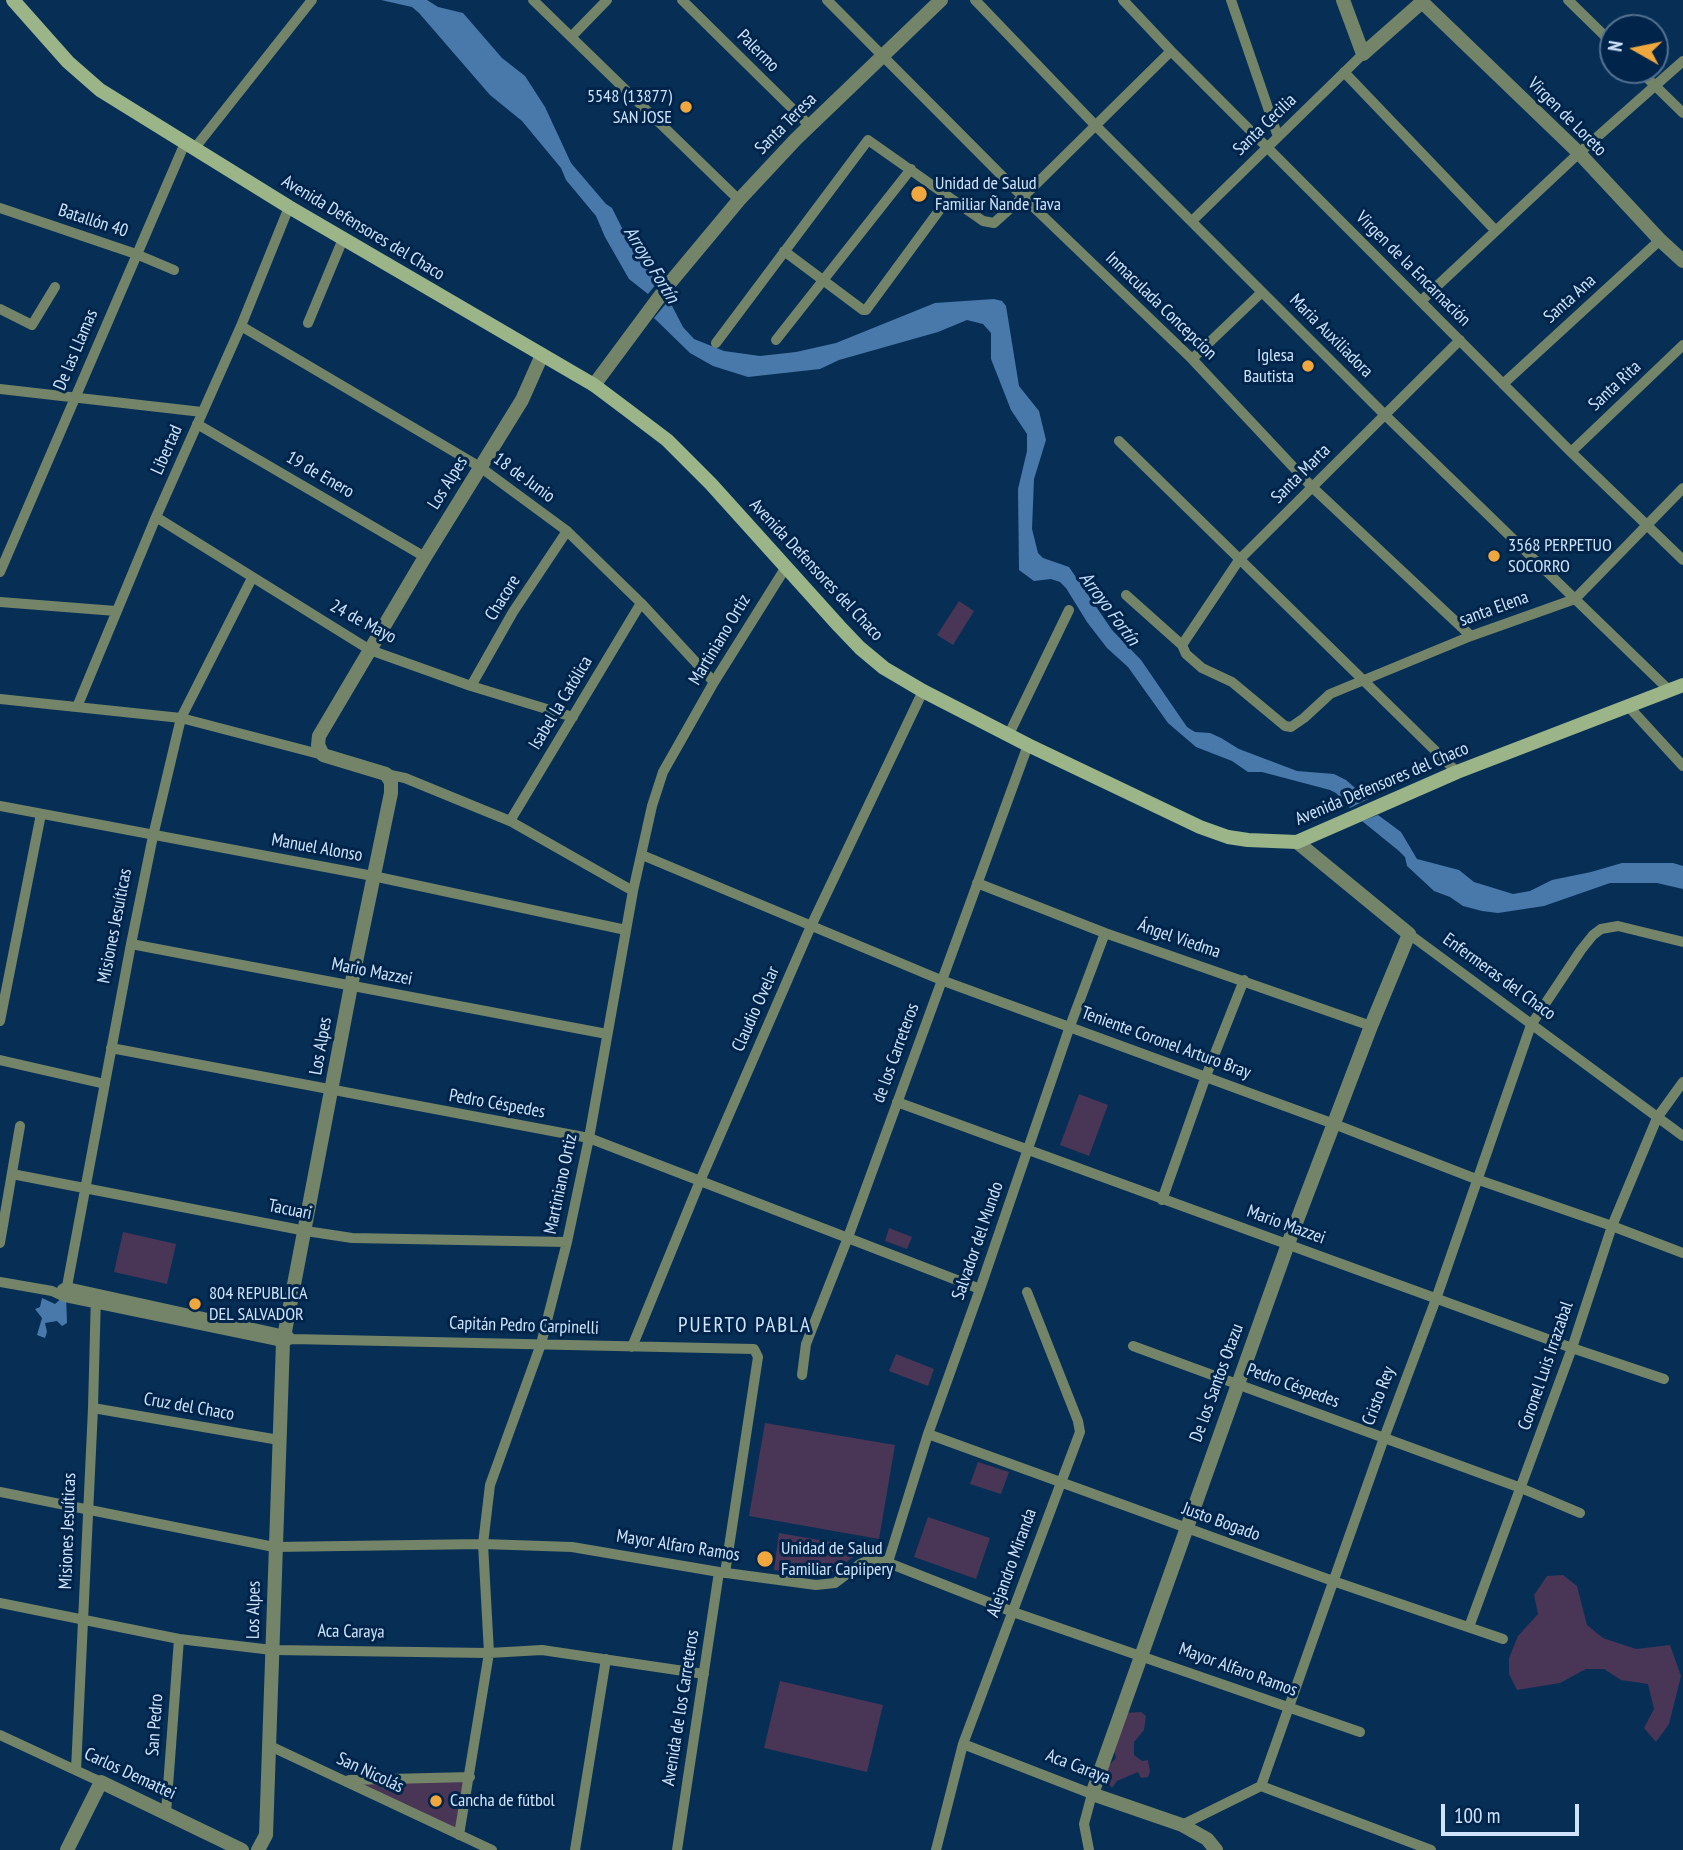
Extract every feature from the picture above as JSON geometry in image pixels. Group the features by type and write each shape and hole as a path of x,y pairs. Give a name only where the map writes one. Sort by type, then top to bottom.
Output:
{"main road":[{"name":"Avenida Defensores del Chaco","path":"13,0 68,62 100,90 289,207 594,386 667,440 711,484 860,648 884,668 1028,745 1200,827 1228,837 1297,842 1457,772 1676,687"}],"street":[{"path":"533,0 739,200"},
{"path":"571,37 607,0"},
{"name":"Palermo","path":"682,0 810,126"},
{"name":"Inmaculada Concepcion","path":"827,0 1023,197 1192,359 1312,486 1471,636"},
{"name":"Santa Teresa","path":"594,386 668,284 739,200 810,126 941,0"},
{"name":"Maria Auxiliadora","path":"975,0 1095,125 1385,415 1575,599 1676,687"},
{"name":"Virgen de la Encarnación","path":"1123,0 1267,148 1683,560"},
{"path":"1231,0 1278,137"},
{"path":"1343,0 1363,54 1423,1"},
{"path":"1568,0 1599,30"},
{"name":"Virgen de Loreto","path":"1423,1 1578,153 1683,261"},
{"name":"De las Llamas","path":"0,572 136,254 189,146 309,4"},
{"path":"716,343 868,140 989,224 994,223 1171,51"},
{"name":"Santa Cecilia","path":"1192,221 1363,54"},
{"path":"1421,302 1578,153 1683,61"},
{"path":"1344,72 1496,231"},
{"path":"1655,86 1683,113"},
{"path":"776,340 911,169"},
{"path":"784,251 866,310 949,197"},
{"name":"Libertad","path":"77,707 156,517 241,326 289,207"},
{"name":"Batallón 40","path":"0,208 136,254 174,270"},
{"path":"308,323 343,239"},
{"name":"Santa Ana","path":"1503,384 1660,240"},
{"path":"0,309 32,325 55,287"},
{"path":"1192,359 1262,292"},
{"name":"18 de Junio","path":"241,326 480,467 567,531 642,603 714,682"},
{"name":"Santa Marta","path":"1182,645 1239,560 1460,340"},
{"name":"Santa Rita","path":"1571,452 1683,345"},
{"name":"Los Alpes","path":"323,755 318,745 319,736 522,400 541,355"},
{"path":"0,389 202,412"},
{"name":"19 de Enero","path":"197,424 425,557"},
{"path":"1119,441 1457,772"},
{"name":"santa Elena","path":"1182,645 1186,654 1202,668 1232,682 1285,726 1291,727 1330,694 1471,636 1575,599 1683,488"},
{"name":"24 de Mayo","path":"156,517 370,650 471,686 573,717"},
{"name":"Chacore","path":"471,686 513,612 567,531"},
{"name":"Martiniano Ortiz","path":"459,1835 488,1653 483,1544 491,1485 541,1344 567,1242 589,1138 633,891 652,806 663,772 714,682 786,568"},
{"name":"Misiones Jesuíticas","path":"66,1292 131,944 181,718 252,578"},
{"path":"1126,595 1182,645"},
{"path":"0,602 116,611"},
{"name":"Isabel la Católica","path":"510,821 642,603"},
{"path":"1009,734 1069,610"},
{"name":"Claudio Ovelar","path":"632,1347 700,1181 811,926 923,691"},
{"path":"0,699 181,718 405,778 510,821 633,891"},
{"path":"1628,706 1683,766"},
{"name":"de los Carreteros","path":"802,1375 806,1343 847,1240 1028,745"},
{"name":"Los Alpes","path":"258,1850 266,1835 274,1547 287,1338 351,986 391,793 391,782 386,774"},
{"name":"Manuel Alonso","path":"0,806 373,876 626,930"},
{"path":"0,1021 41,814"},
{"name":"Enfermeras del Chaco","path":"1297,842 1409,934 1683,1136"},
{"name":"Teniente Coronel Arturo Bray","path":"642,855 941,980 1683,1253"},
{"name":"Ángel Viedma","path":"977,883 1105,933 1371,1026"},
{"name":"Cristo Rey","path":"1261,1786 1531,1025 1593,935 1601,929 1618,926 1683,943"},
{"name":"Salvador del Mundo","path":"888,1562 928,1434 1026,1150 1105,933"},
{"name":"De los Santos Otazu","path":"1089,1850 1084,1824 1092,1794 1185,1527 1288,1244 1409,934"},
{"name":"Mario Mazzei","path":"131,944 607,1034"},
{"path":"1162,1200 1244,980"},
{"name":"Pedro Céspedes","path":"111,1048 589,1138 847,1240 980,1289"},
{"path":"0,1060 105,1084"},
{"name":"Coronel Luis Irrazabal","path":"1469,1627 1572,1348 1612,1226 1657,1118 1683,1082"},
{"name":"Mario Mazzei","path":"897,1102 1436,1299 1664,1379"},
{"path":"0,1243 20,1126"},
{"name":"Tacuari","path":"12,1174 352,1238 567,1242"},
{"name":"Capitán Pedro Carpinelli","path":"0,1282 66,1292 287,1338 754,1349"},
{"name":"Alejandro Miranda","path":"936,1850 962,1744 1080,1432 1027,1292"},
{"name":"Misiones Jesuíticas","path":"76,1770 96,1299"},
{"name":"Pedro Céspedes","path":"1132,1346 1521,1488 1580,1513"},
{"name":"Avenida de los Carreteros","path":"677,1850 758,1357 754,1349"},
{"name":"Cruz del Chaco","path":"93,1408 279,1440"},
{"name":"Justo Bogado","path":"928,1434 1333,1581 1503,1639"},
{"name":"Mayor Alfaro Ramos","path":"0,1492 274,1547 483,1544 572,1547 816,1585 835,1583 871,1559 888,1562 1013,1612 1141,1654 1360,1732"},
{"name":"Aca Caraya","path":"0,1603 179,1639 272,1650 488,1653 542,1650 704,1674"},
{"name":"San Pedro","path":"166,1813 179,1639"},
{"path":"575,1850 606,1658"},
{"name":"Carlos Demattei","path":"0,1735 242,1850"},
{"name":"Aca Caraya","path":"962,1744 1182,1825"},
{"name":"San Nicolás","path":"270,1746 492,1850"},
{"path":"346,1780 470,1777"},
{"path":"67,1850 101,1782"},
{"path":"1182,1825 1261,1786 1431,1850"},
{"path":"1182,1825 1207,1839 1216,1850"}],"shaded area":[{"path":"959,601 974,611 953,645 937,635"},
{"path":"1079,1094 1108,1105 1089,1156 1060,1145"},
{"path":"889,1228 912,1237 907,1249 885,1241"},
{"path":"123,1232 176,1244 167,1284 114,1272"},
{"path":"896,1354 934,1369 928,1386 889,1371"},
{"path":"765,1423 895,1445 879,1539 749,1516"},
{"path":"978,1462 1009,1472 1001,1494 970,1484"},
{"path":"928,1517 990,1538 976,1579 914,1557"},
{"path":"779,1533 860,1547 861,1551 836,1570 824,1575 774,1570"},
{"path":"1563,1575 1577,1586 1587,1625 1603,1638 1636,1649 1670,1645 1681,1676 1669,1724 1656,1742 1644,1728 1654,1709 1648,1684 1621,1680 1604,1669 1586,1669 1560,1683 1517,1690 1509,1674 1509,1658 1518,1636 1538,1614 1534,1595 1547,1576"},
{"path":"780,1681 883,1705 867,1772 764,1748"},
{"path":"1141,1712 1146,1716 1144,1730 1134,1742 1134,1755 1142,1761 1148,1760 1148,1777 1141,1778 1138,1772 1117,1781 1112,1788 1100,1775 1116,1758 1114,1751 1124,1713"},
{"path":"469,1778 458,1832 351,1782"}],"water":[{"path":"381,0 427,0 438,7 463,13 502,58 525,76 545,107 571,163 612,208 657,283 648,294 629,279 596,216 522,121 490,95 419,13 412,7"},
{"path":"994,299 1002,301 1006,306 1019,386 1039,411 1046,440 1034,479 1032,529 1038,553 1043,558 1069,567 1112,630 1141,660 1187,727 1195,732 1210,733 1239,749 1297,771 1334,774 1346,780 1368,799 1350,808 1330,790 1262,772 1248,772 1232,761 1196,747 1168,723 1128,667 1107,648 1087,622 1060,582 1051,579 1034,581 1019,570 1018,489 1027,451 1027,434 1011,410 991,359 991,333 983,324 967,320 938,332 839,360 820,369 748,377 713,366 690,353 654,318 669,300 683,327 694,339 724,351 760,356 796,352 836,343 935,303"},
{"path":"1378,815 1401,832 1417,859 1459,870 1474,882 1513,894 1530,891 1552,880 1622,863 1673,863 1683,866 1683,889 1657,883 1610,883 1544,906 1498,913 1482,911 1463,906 1434,891 1407,866 1405,857 1399,851 1362,821"},
{"path":"66,1294 67,1323 62,1326 57,1321 45,1323 45,1338 37,1335 42,1318 35,1309 40,1307 42,1298 55,1304"}],"place":[{"name":"5548 (13877) SAN JOSE","path":"686,107"},
{"name":"Unidad de Salud Familiar Ñande Tava","path":"919,194"},
{"name":"Iglesa Bautista","path":"1308,366"},
{"name":"3568 PERPETUO SOCORRO","path":"1494,556"},
{"name":"804 REPUBLICA DEL SALVADOR","path":"195,1304"},
{"name":"Unidad de Salud Familiar Capiipery","path":"765,1559"},
{"name":"Cancha de fútbol","path":"436,1801"}],"district":[{"name":"PUERTO PABLA","path":"745,1326"}],"water label":[{"name":"Arroyo Fortín","path":"651,265"},
{"name":"Arroyo Fortín","path":"1109,609"}]}
